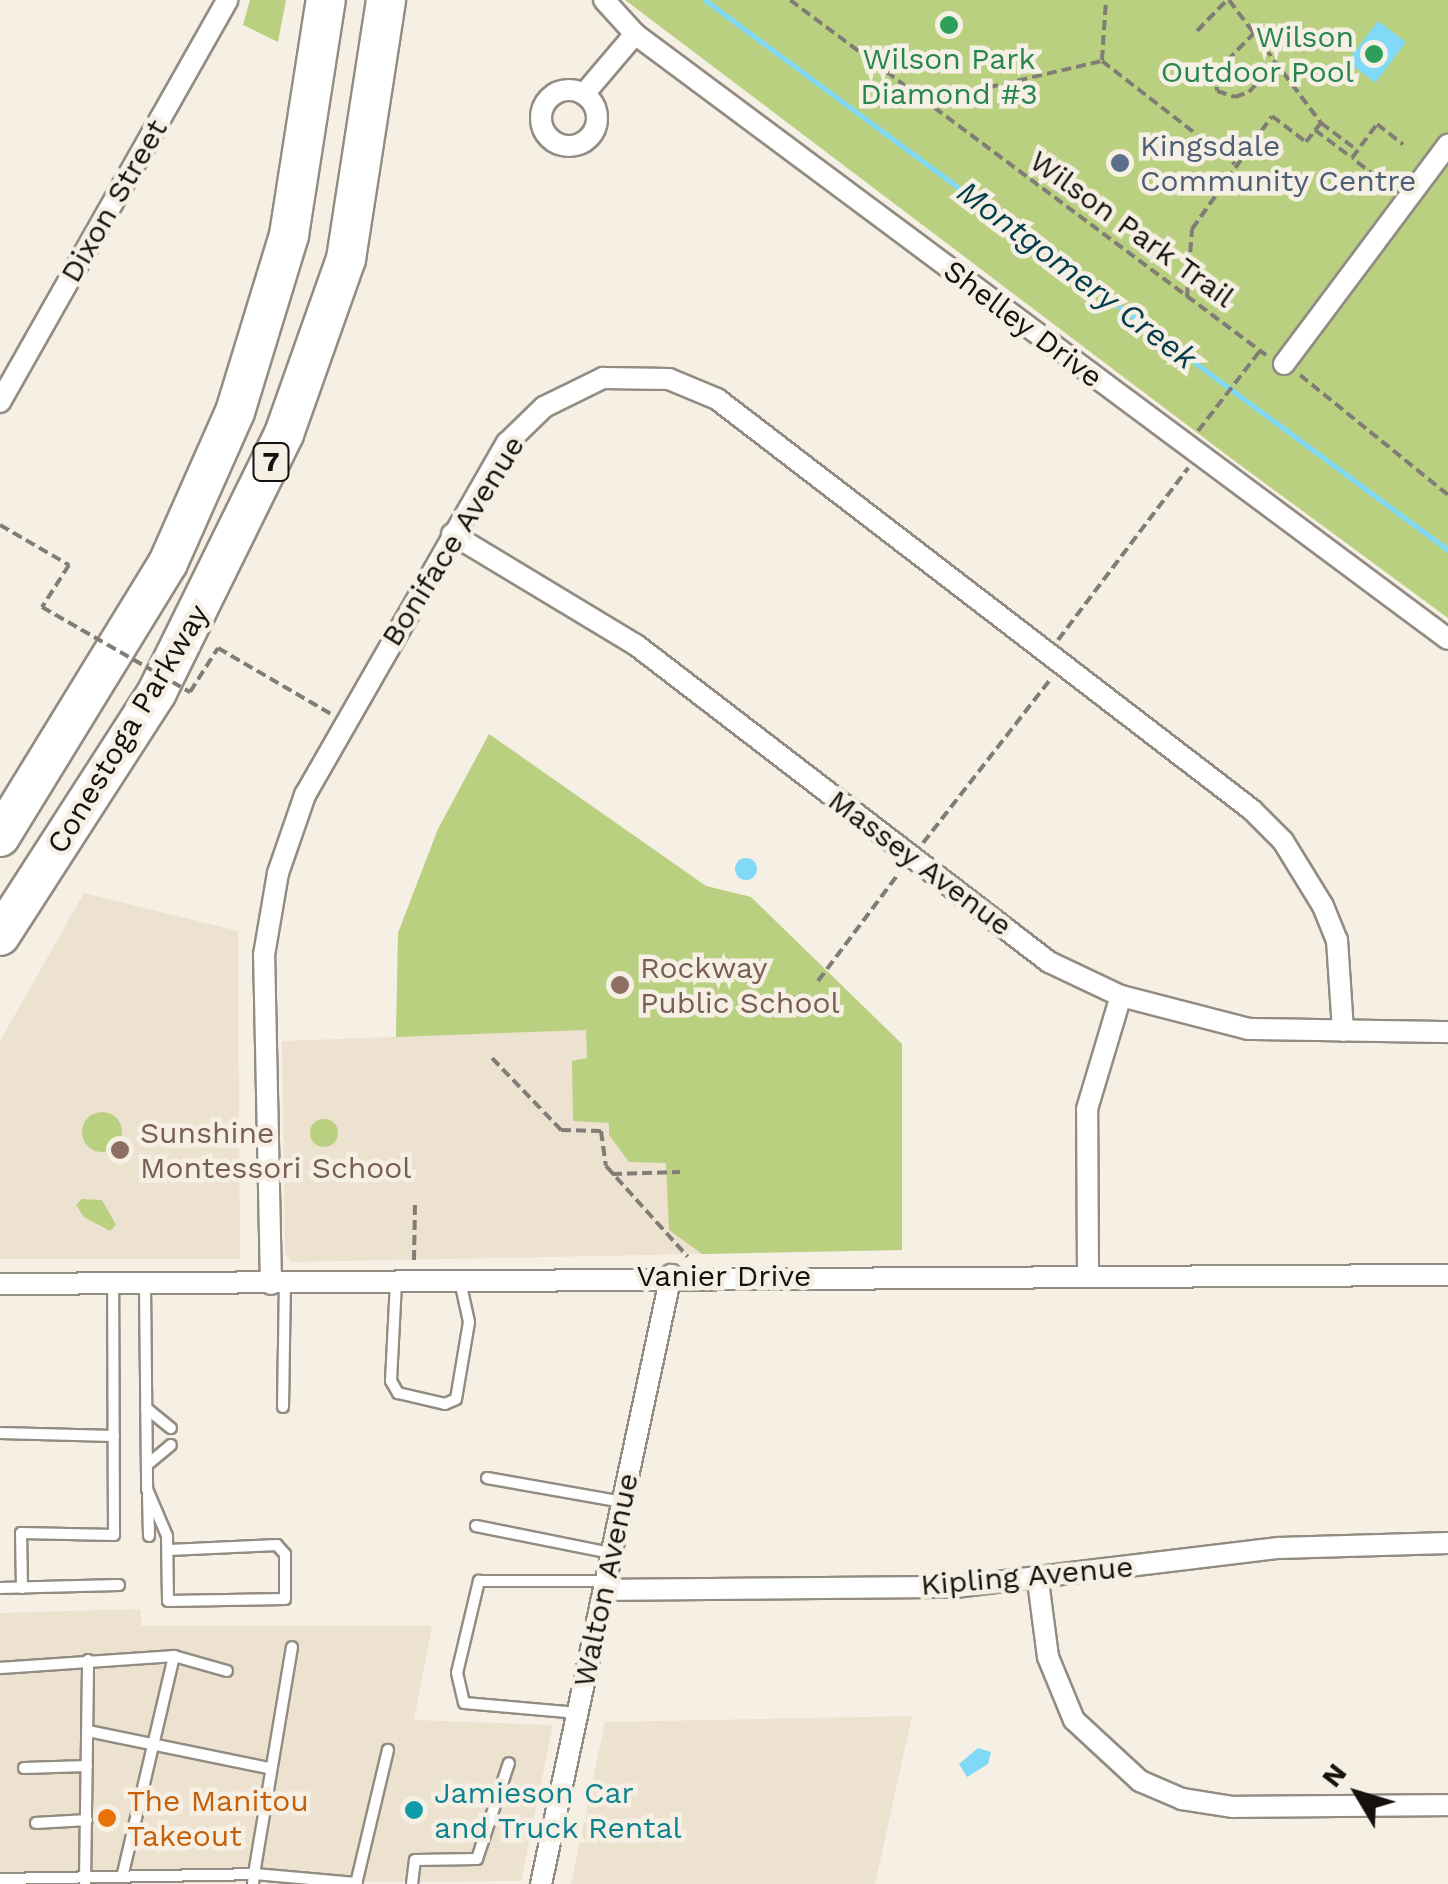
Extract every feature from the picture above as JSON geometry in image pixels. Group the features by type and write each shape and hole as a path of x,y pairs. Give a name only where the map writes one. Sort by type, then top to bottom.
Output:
{"highway":[{"name":"Conestoga Parkway","path":"0,837 168,563 235,412 289,234 326,0"},
{"name":"Conestoga Parkway","path":"0,936 158,692 284,434 346,259 386,0"},
{"path":"0,948 36,878"}],"street":[{"name":"Dixon Street","path":"0,402 227,0"},
{"name":"Shelley Drive","path":"604,0 635,34 1448,639"},
{"path":"584,94 635,34"},
{"path":"1284,364 1448,145"},
{"name":"Boniface Avenue","path":"278,1284 264,955 278,873 305,795 343,722 507,444 544,407 603,378 669,378 718,399 1252,810 1282,841 1337,940 1343,1031"},
{"name":"Massey Avenue","path":"452,534 636,646 1049,962 1121,996 1249,1029 1448,1032"},
{"path":"1088,1276 1087,1110 1121,996"},
{"name":"Vanier Drive","path":"0,1284 278,1284 671,1275 1448,1274"},
{"name":"Walton Avenue","path":"542,1884 671,1275"},
{"name":"Kipling Avenue","path":"605,1586 1038,1581 1279,1548 1448,1543"},
{"path":"1038,1581 1048,1657 1074,1720 1140,1781 1182,1799 1233,1807 1448,1805"}],"lane":[{"path":"396,1281 391,1381 398,1393 445,1404 456,1398 468,1322 460,1280"},
{"path":"22,1588 21,1532 114,1535 112,1284"},
{"path":"146,1284 149,1536"},
{"path":"278,1284 282,1407"},
{"path":"146,1408 170,1428"},
{"path":"0,1433 114,1436"},
{"path":"147,1465 171,1445"},
{"path":"487,1478 623,1502"},
{"path":"148,1489 169,1550 168,1601 285,1599 285,1554 278,1545 169,1550"},
{"path":"476,1526 612,1553"},
{"path":"578,1713 464,1703 457,1673 479,1581 605,1586"},
{"path":"0,1588 118,1585"},
{"path":"254,1879 268,1768 292,1647"},
{"path":"124,1873 174,1656"},
{"path":"0,1668 174,1656 228,1670"},
{"path":"85,1881 88,1660"},
{"path":"88,1731 154,1741 268,1768"},
{"path":"0,1879 85,1881 124,1873 356,1883 388,1750"},
{"path":"412,1884 415,1860 477,1859 509,1763"},
{"path":"24,1768 88,1766"},
{"path":"36,1823 87,1820"}],"path":[{"name":"Wilson Park Trail","path":"790,0 930,101 947,121 1259,352 1284,364 1448,495"},
{"path":"1102,62 1106,0"},
{"path":"1197,31 1228,0 1278,60 1320,122 1357,150"},
{"path":"1255,32 1216,72 1217,90 1236,97 1248,92 1278,60"},
{"path":"930,101 1102,62"},
{"path":"1102,62 1235,164"},
{"path":"1186,297 1192,229 1235,164 1272,116 1306,142 1320,122"},
{"path":"1352,158 1377,124 1402,144"},
{"path":"1315,130 1377,177"},
{"path":"1196,435 1259,352"},
{"path":"1055,644 1191,463"},
{"path":"0,526 69,565 42,607 190,692 218,648 343,722"},
{"path":"920,847 1054,675"},
{"path":"818,981 904,867"},
{"path":"492,1058 561,1130 601,1131 612,1174 688,1257"},
{"path":"612,1174 680,1172"},
{"path":"414,1200 414,1260"}],"shaded area":[{"name":"Rockway Public School","path":"489,734 706,886 751,897 902,1044 902,1250 291,1262 285,1254 282,1041 396,1037 398,933 438,829"},
{"name":"Sunshine Montessori School","path":"84,893 238,931 240,1259 0,1259 0,1041"},
{"path":"140,1609 142,1626 432,1626 414,1720 553,1725 521,1881 0,1884 0,1613"},
{"path":"912,1716 875,1884 571,1884 605,1722"}],"green space":[{"path":"250,0 286,0 278,42 243,25"},
{"path":"625,0 1448,0 1448,618 1232,459"},
{"name":"Rockway Public School","path":"489,734 706,886 751,897 902,1044 902,1250 702,1254 669,1230 666,1163 629,1162 609,1135 609,1123 573,1121 572,1061 587,1058 586,1030 396,1037 398,933 438,829"},
{"path":"102,1112 116,1118 122,1132 116,1146 102,1152 88,1146 82,1132 88,1118"},
{"path":"324,1119 334,1123 338,1133 334,1143 324,1147 314,1143 310,1133 314,1123"},
{"path":"82,1199 102,1200 116,1225 110,1231 84,1217 76,1205"}],"water":[{"path":"1378,21 1406,42 1375,83 1347,62"},
{"path":"746,858 754,861 754,877 746,880 738,877 735,869 738,861"},
{"path":"978,1748 991,1752 988,1764 967,1777 959,1764"}],"waterway":[{"name":"Montgomery Creek","path":"705,0 1448,550"}],"place":[{"name":"Wilson Park Diamond #3","path":"949,25"},
{"name":"Wilson Outdoor Pool","path":"1374,54"},
{"name":"Kingsdale Community Centre","path":"1120,163"},
{"name":"Rockway Public School","path":"620,985"},
{"name":"Sunshine Montessori School","path":"120,1150"},
{"name":"Jamieson Car and Truck Rental","path":"414,1810"},
{"name":"The Manitou Takeout","path":"107,1818"}]}
